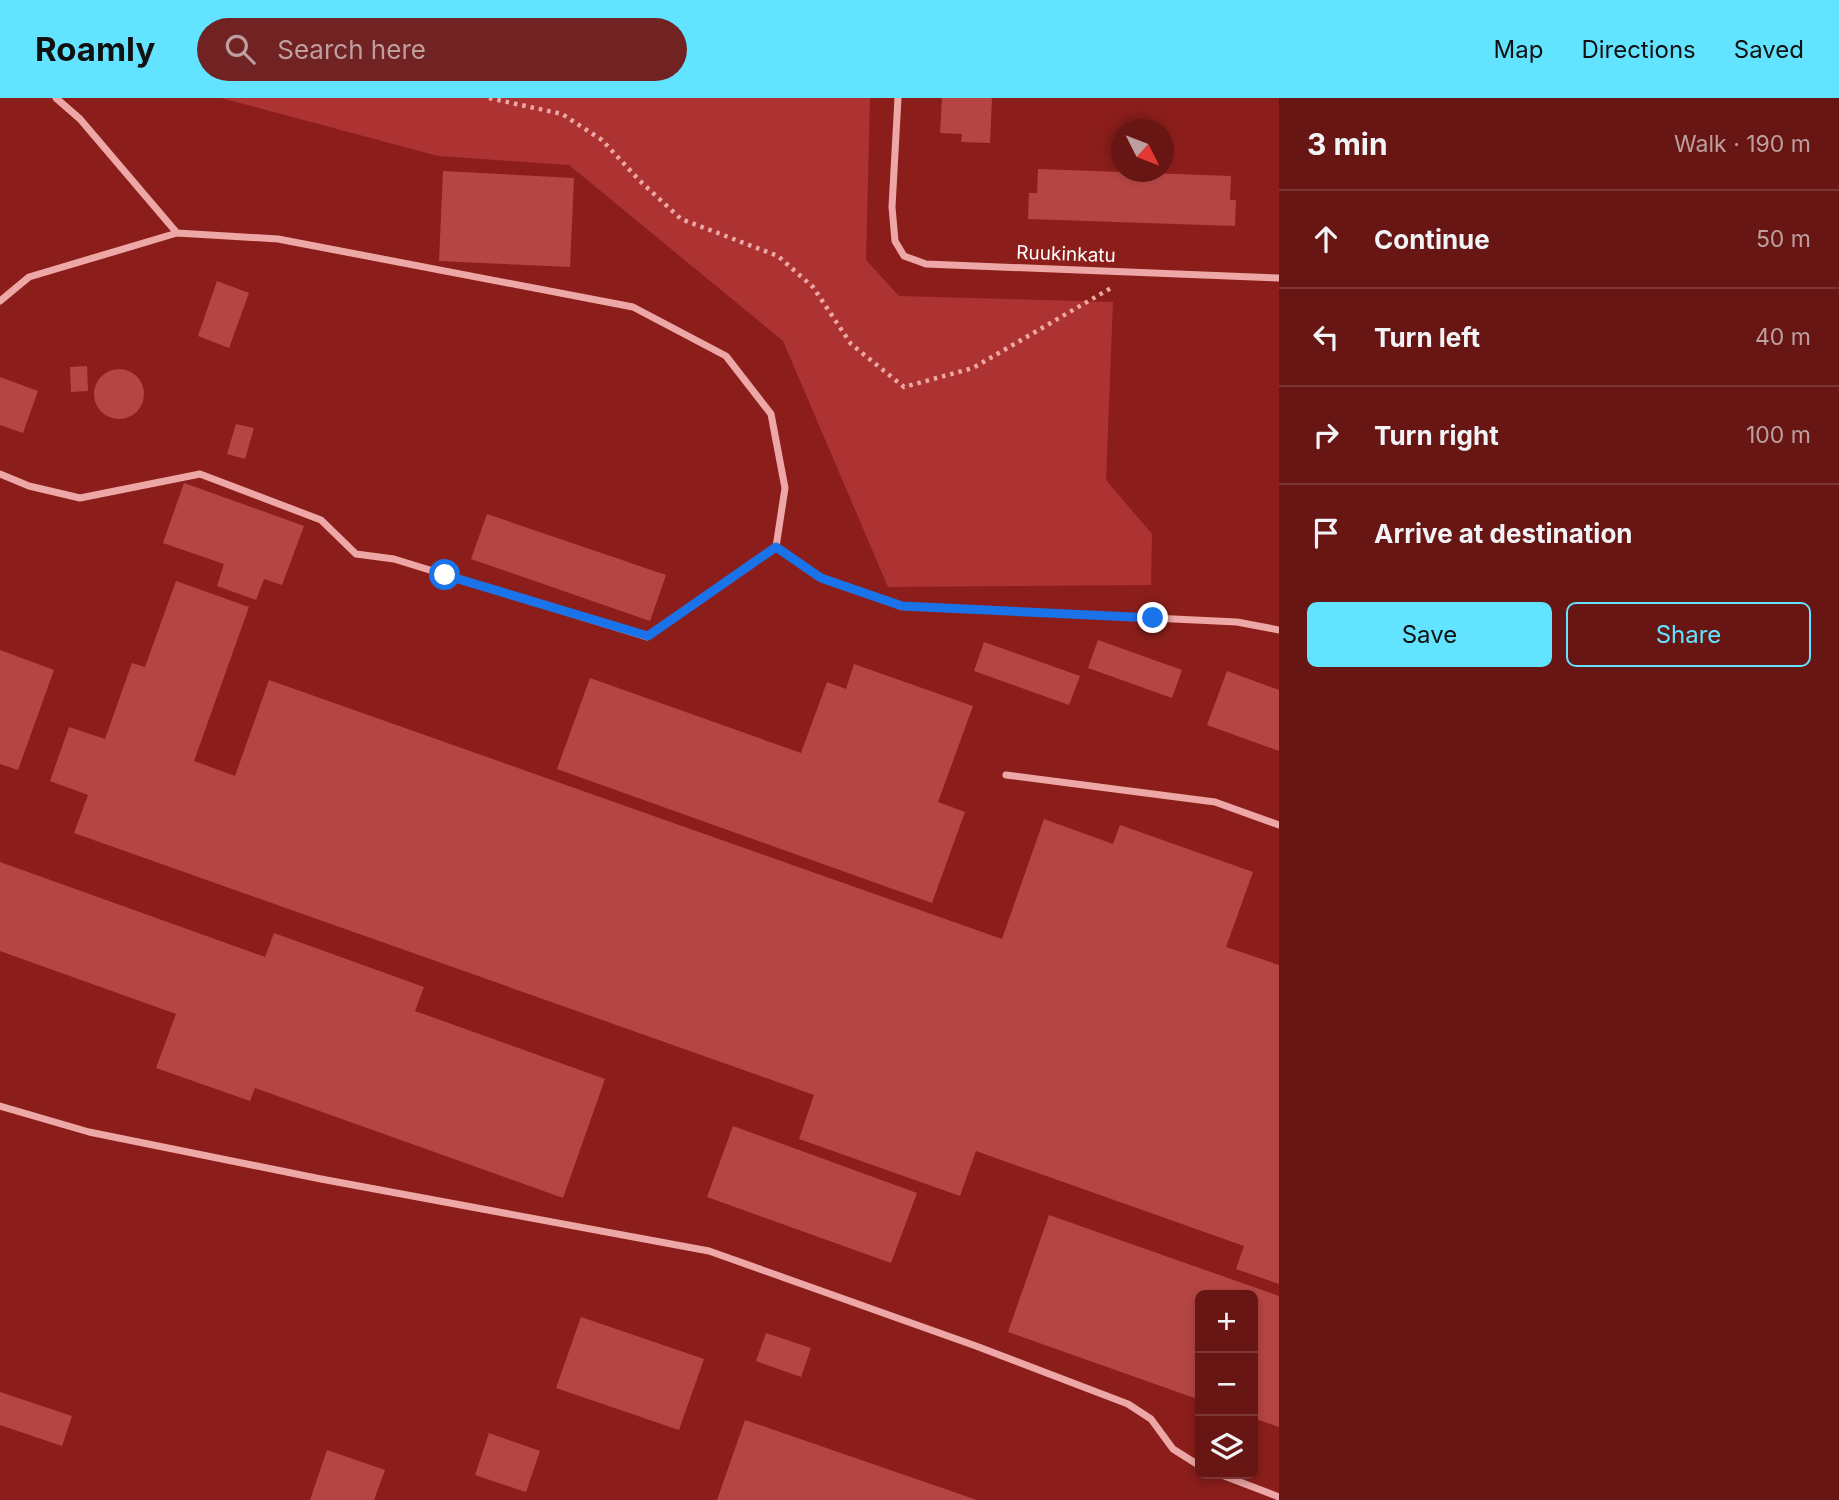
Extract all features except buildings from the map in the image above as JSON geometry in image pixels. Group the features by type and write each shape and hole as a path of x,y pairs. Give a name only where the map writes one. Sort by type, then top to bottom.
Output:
{"street":[{"path":"56,98 80,119 177,233"},
{"name":"Ruukinkatu","path":"898,98 892,208 895,241 904,256 926,264 1279,278"},
{"path":"0,301 29,277 177,233 278,239 633,307 726,356 771,414 785,488 776,547 648,636 394,559 356,554 321,520 200,474 80,498 29,486 0,474"},
{"path":"776,547 821,578 902,606 1237,622 1279,629"},
{"path":"1006,775 1215,802 1279,825"},
{"path":"0,1106 89,1132 333,1181 709,1251 976,1346 1128,1404 1151,1419 1173,1449 1195,1463"},
{"path":"1232,1479 1279,1497"}],"path":[{"path":"489,98 562,114 602,139 640,181 681,219 778,256 813,287 851,344 904,387 973,368 1139,272"}],"shaded area":[{"path":"221,98 870,98 866,260 899,296 1113,302 1106,480 1152,534 1151,585 888,587 783,341 569,165 438,156"}],"route":[{"path":"445,575 648,636 776,547 821,578 902,606 1153,618"}]}
